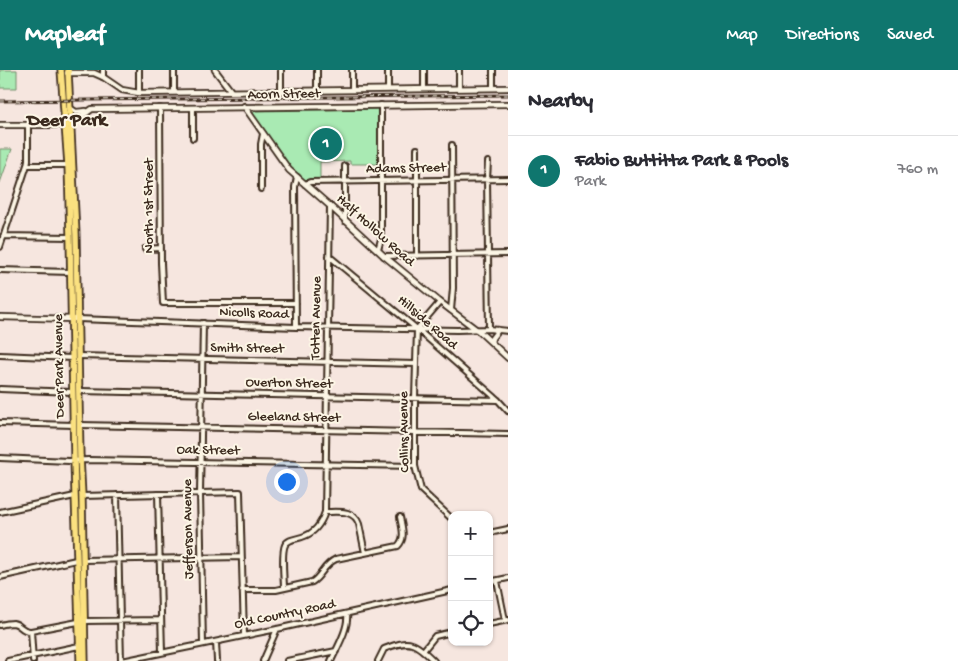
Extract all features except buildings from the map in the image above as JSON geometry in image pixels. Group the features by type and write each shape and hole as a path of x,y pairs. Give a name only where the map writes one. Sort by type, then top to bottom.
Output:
{"main road":[{"name":"Deer Park Avenue","path":"65,72 70,107 68,125 74,165 75,357 72,392 77,425"},
{"name":"Deer Park Avenue","path":"65,72 68,125 70,272 74,319"},
{"path":"69,200 75,211"},
{"name":"Deer Park Avenue","path":"75,357 80,391 75,496 76,560 85,661"},
{"name":"Deer Park Avenue","path":"77,460 82,496 84,560 82,621 79,646 80,661"}],"street":[{"path":"103,70 103,76"},
{"path":"138,70 139,93"},
{"path":"174,70 174,92"},
{"path":"215,70 230,91"},
{"path":"281,70 281,90"},
{"path":"317,70 317,90"},
{"path":"352,70 352,90"},
{"path":"388,70 388,89"},
{"path":"424,70 424,89"},
{"path":"459,70 459,88"},
{"path":"493,70 493,88"},
{"path":"65,72 94,73 103,76 122,90 139,93 508,88"},
{"name":"Acorn Street","path":"70,107 74,112 78,113 92,109 508,104"},
{"path":"378,250 381,240 381,105"},
{"name":"Half Hollow Road","path":"244,106 289,170 297,178 384,256 491,342 508,358"},
{"name":"North 1st Street","path":"160,108 163,303 296,303"},
{"path":"193,108 193,138"},
{"path":"0,125 68,125 92,109"},
{"path":"0,247 27,165 28,125"},
{"path":"261,189 261,144 263,134"},
{"path":"451,310 453,301 452,145"},
{"path":"416,149 417,256"},
{"path":"488,162 489,330"},
{"path":"27,165 68,164"},
{"path":"345,166 345,221"},
{"path":"296,327 295,187 297,178"},
{"name":"Adams Street","path":"305,184 310,182 345,181 508,179"},
{"name":"Totten Avenue","path":"325,512 330,206"},
{"path":"4,236 70,237"},
{"path":"145,249 161,248"},
{"path":"384,256 508,254"},
{"name":"Hillside Road","path":"329,256 418,329 508,411"},
{"path":"0,270 70,272"},
{"path":"418,329 440,302"},
{"name":"Nicolls Road","path":"0,317 328,328 508,331"},
{"name":"Jefferson Avenue","path":"203,323 200,462 203,644"},
{"name":"Collins Avenue","path":"418,329 415,466 421,490 448,515"},
{"path":"491,342 498,330"},
{"name":"Smith Street","path":"0,355 416,364"},
{"path":"0,389 72,392"},
{"name":"Overton Street","path":"80,391 498,400"},
{"name":"Gleeland Street","path":"0,423 508,434"},
{"name":"Oak Street","path":"0,458 415,466"},
{"path":"82,496 240,492 244,635"},
{"path":"158,494 162,652"},
{"path":"118,495 121,661"},
{"path":"0,512 75,496"},
{"path":"284,588 283,552 285,545 289,541 312,533 318,527 325,512 350,513 358,520 365,554"},
{"path":"242,590 276,590 312,582 316,580 330,562 336,559 398,546 402,542 403,537 400,517"},
{"path":"493,532 508,529"},
{"path":"84,560 241,558"},
{"path":"0,577 76,560"},
{"path":"493,581 508,578"},
{"path":"493,623 507,620 497,580"},
{"name":"Old Country Road","path":"121,661 448,591"},
{"path":"331,661 346,627 348,619 346,614"},
{"path":"0,625 16,624 26,632 82,621 161,620"},
{"path":"263,661 277,629"},
{"path":"31,631 33,661"},
{"path":"423,651 435,636 448,633"},
{"path":"216,642 217,661"},
{"path":"378,661 384,649 397,644 412,644 434,661"},
{"path":"8,661 79,646"},
{"path":"287,661 336,651"},
{"path":"148,656 148,661"}],"green space":[{"path":"0,70 17,70 17,88 0,88"},
{"path":"378,109 379,164 350,164 350,161 320,162 320,180 303,180 283,157 253,115 254,111"},
{"path":"0,149 12,149 0,183"}],"railway":[{"path":"0,101 508,95"}],"place":[{"name":"Fabio Buttitta Park & Pools","path":"326,144"}],"district":[{"name":"Deer Park","path":"67,121"}]}
